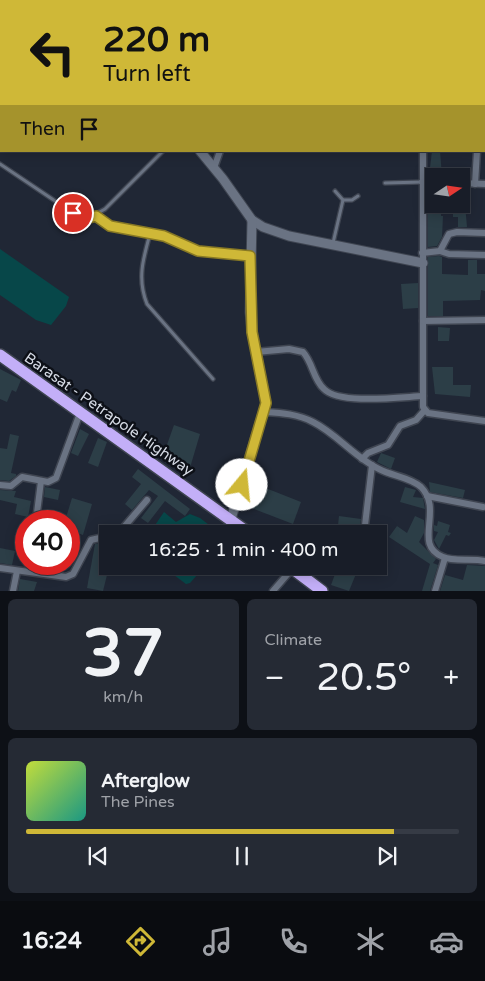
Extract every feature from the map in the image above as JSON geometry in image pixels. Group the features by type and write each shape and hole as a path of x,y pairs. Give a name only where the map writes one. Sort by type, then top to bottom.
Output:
{"highway":[{"name":"Barasat - Petrapole Highway","path":"2,359 239,525"},
{"path":"301,575 322,591"}],"street":[{"path":"201,152 252,220 275,232 423,263"},
{"path":"214,168 220,152"},
{"path":"362,459 368,453 388,445 400,426 416,420 424,411 422,152"},
{"path":"475,184 477,152"},
{"path":"470,184 485,184"},
{"path":"231,519 265,412 266,393 256,352 250,312 252,220"},
{"path":"440,251 448,234 456,232 485,233"},
{"path":"422,253 440,251 449,254 485,256"},
{"path":"424,321 485,320"},
{"path":"256,352 289,350 304,352 312,364 319,383 330,394 345,397 423,396"},
{"path":"424,411 485,421"},
{"path":"265,412 288,414 308,419 372,465 415,483 427,496 432,517 428,543 434,552 445,558 485,561"},
{"path":"0,485 11,486 22,477 48,482 56,478 80,413"},
{"path":"365,525 372,465"},
{"path":"37,510 41,481"},
{"path":"427,496 483,507"},
{"path":"126,525 147,500"},
{"path":"80,561 91,540 99,538"},
{"path":"435,591 445,558"},
{"path":"0,568 15,571"},
{"path":"13,591 16,575"},
{"path":"46,575 58,577 68,575"},
{"path":"273,591 284,575"}],"lane":[{"path":"0,164 73,213 89,218 96,216 130,187 163,152"},
{"path":"385,183 422,182"},
{"path":"335,191 343,200 352,200 358,196"},
{"path":"333,244 343,200"},
{"path":"96,216 110,226 173,239 207,253 250,256"},
{"path":"150,234 141,270 142,292 148,304 213,379"}],"shaded area":[{"path":"0,249 69,297 66,306 51,325 36,320 0,295"},
{"path":"164,512 176,522 190,514 200,518 209,525 155,525"},
{"path":"174,575 197,575 190,583 186,584"}],"building":[{"path":"432,152 440,152 441,168 430,168"},
{"path":"428,213 441,213 441,216 443,216 442,237 437,246 428,247"},
{"path":"453,213 466,213 467,227 458,227 458,217 453,217"},
{"path":"428,257 442,257 442,274 468,275 468,260 477,260 477,274 485,274 485,291 481,290 480,300 443,301 443,316 428,316"},
{"path":"418,283 418,308 403,309 401,284"},
{"path":"438,327 450,328 449,341 438,341"},
{"path":"432,367 453,367 453,385 471,385 470,397 435,394"},
{"path":"0,369 21,380 16,392 12,390 7,402 0,399"},
{"path":"174,425 200,434 189,471 175,466 176,461 163,456"},
{"path":"80,429 89,434 78,456 71,453"},
{"path":"10,434 19,436 11,473 16,474 16,476 9,481 0,480 0,448 7,449"},
{"path":"98,438 107,442 98,467 88,463"},
{"path":"381,453 395,458 391,469 377,462"},
{"path":"138,469 190,509 185,516 165,501 148,523 141,518 158,496 149,490 132,510 125,504 141,484 132,477"},
{"path":"429,482 465,490 463,498 430,492"},
{"path":"258,485 301,502 293,524 249,507"},
{"path":"45,487 60,490 58,500 44,497"},
{"path":"405,487 416,490 413,497 423,498 425,509 400,502"},
{"path":"0,490 16,491 14,497 31,501 29,510 16,510 17,504 0,500"},
{"path":"72,498 92,504 83,535 80,534 80,510 68,510"},
{"path":"339,516 361,519 360,525 338,525"},
{"path":"415,516 424,520 424,533 419,542 436,559 433,563 438,565 430,591 422,591 430,564 389,537 397,526 407,533"},
{"path":"438,521 450,525 448,532 451,533 449,536 446,535 439,549 434,540 438,532 434,531 434,525 437,526"},
{"path":"99,543 99,575 107,575 103,591 87,588 95,544"},
{"path":"0,548 15,551 12,565 0,563"},
{"path":"467,565 485,566 485,591 440,591 445,575 463,580"},
{"path":"335,575 356,575 349,591 331,585"},
{"path":"20,579 37,582 34,591 18,591"}],"route":[{"path":"73,213 89,218 96,216 110,226 120,230 164,236 198,251 250,256 249,293 252,332 266,393 266,403 265,412 242,485"}]}
